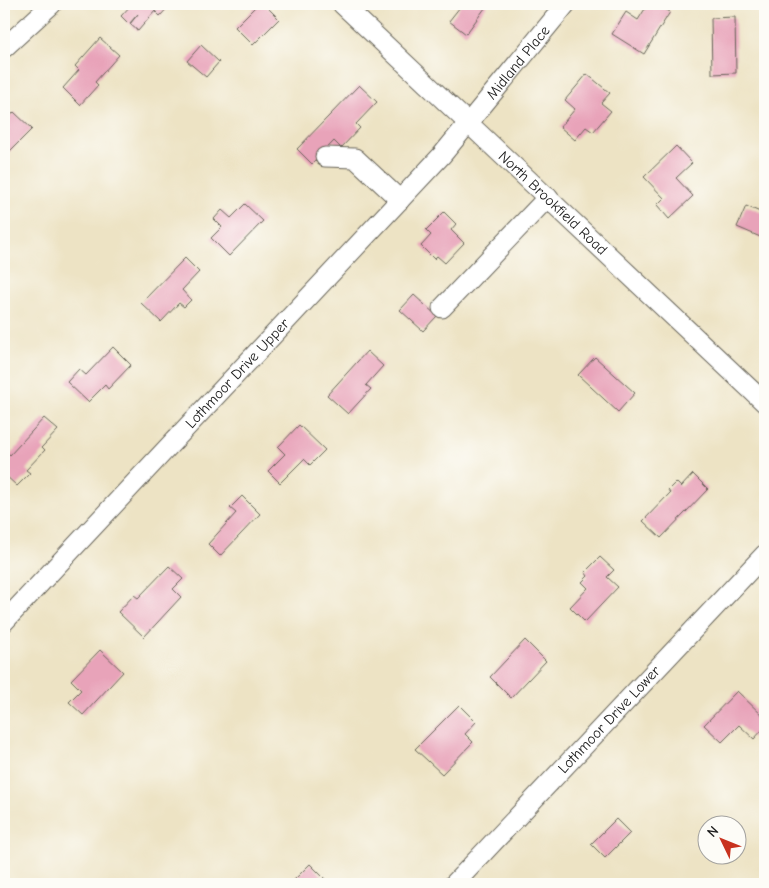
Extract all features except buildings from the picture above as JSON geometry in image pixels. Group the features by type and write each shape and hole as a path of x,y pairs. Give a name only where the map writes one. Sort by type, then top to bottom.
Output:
{"street":[{"path":"4,48 52,4"},
{"name":"North Brookfield Road","path":"342,4 765,403"},
{"name":"Midland Place","path":"468,122 566,4"},
{"name":"Lothmoor Drive Upper","path":"4,622 400,200 468,122"},
{"path":"325,157 355,158 400,200"},
{"path":"442,308 548,197"},
{"name":"Lothmoor Drive Lower","path":"454,884 765,554"}]}
